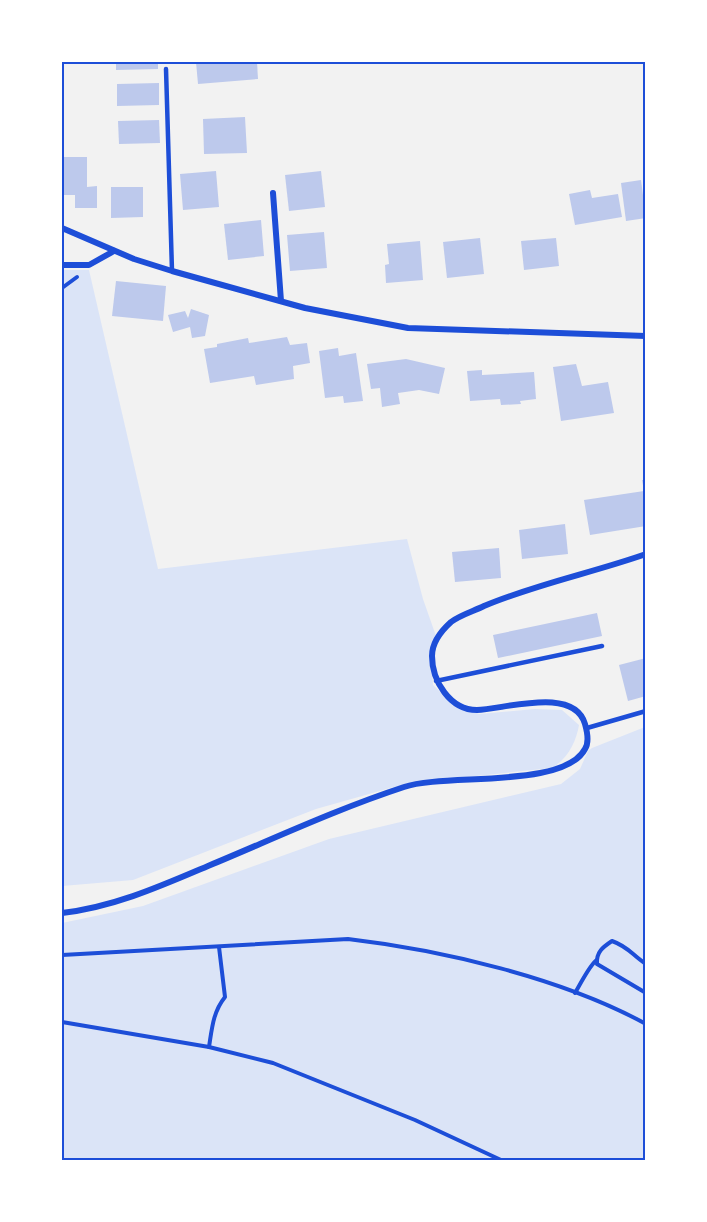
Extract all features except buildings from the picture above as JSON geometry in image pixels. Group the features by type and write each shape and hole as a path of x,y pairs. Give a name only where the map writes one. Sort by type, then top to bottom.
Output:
{"street":[{"path":"273,193 281,301"},
{"path":"62,228 114,251 172,271 341,316 408,328 645,336"},
{"path":"62,265 89,265 114,251"},
{"path":"62,913 135,897 368,798 410,785 545,773 576,762 587,747 587,728 583,715 566,704 534,702 475,710 457,704 443,692 436,681 432,656 437,637 453,620 504,597 645,554"}],"lane":[{"path":"166,69 172,271"},
{"path":"436,681 602,645"},
{"path":"587,728 645,711"}],"path":[{"path":"62,955 348,939 395,945 511,972 575,993 645,1024"},
{"path":"645,964 626,946 612,941 602,948 596,957 597,964 645,993"},
{"path":"209,1047 217,1007 225,997 219,947"},
{"path":"575,993 592,964 597,960"},
{"path":"62,1022 209,1047 273,1063 415,1120 501,1161"}],"shaded area":[{"path":"62,270 89,270 158,569 407,539 423,599 436,636 431,656 433,685 453,704 479,714 535,709 562,710 579,725 576,738 562,760 552,768 408,783 316,809 133,880 62,886"},
{"path":"645,727 645,1160 62,1160 62,923 143,906 329,839 561,784 580,769 588,751 592,748"}]}
